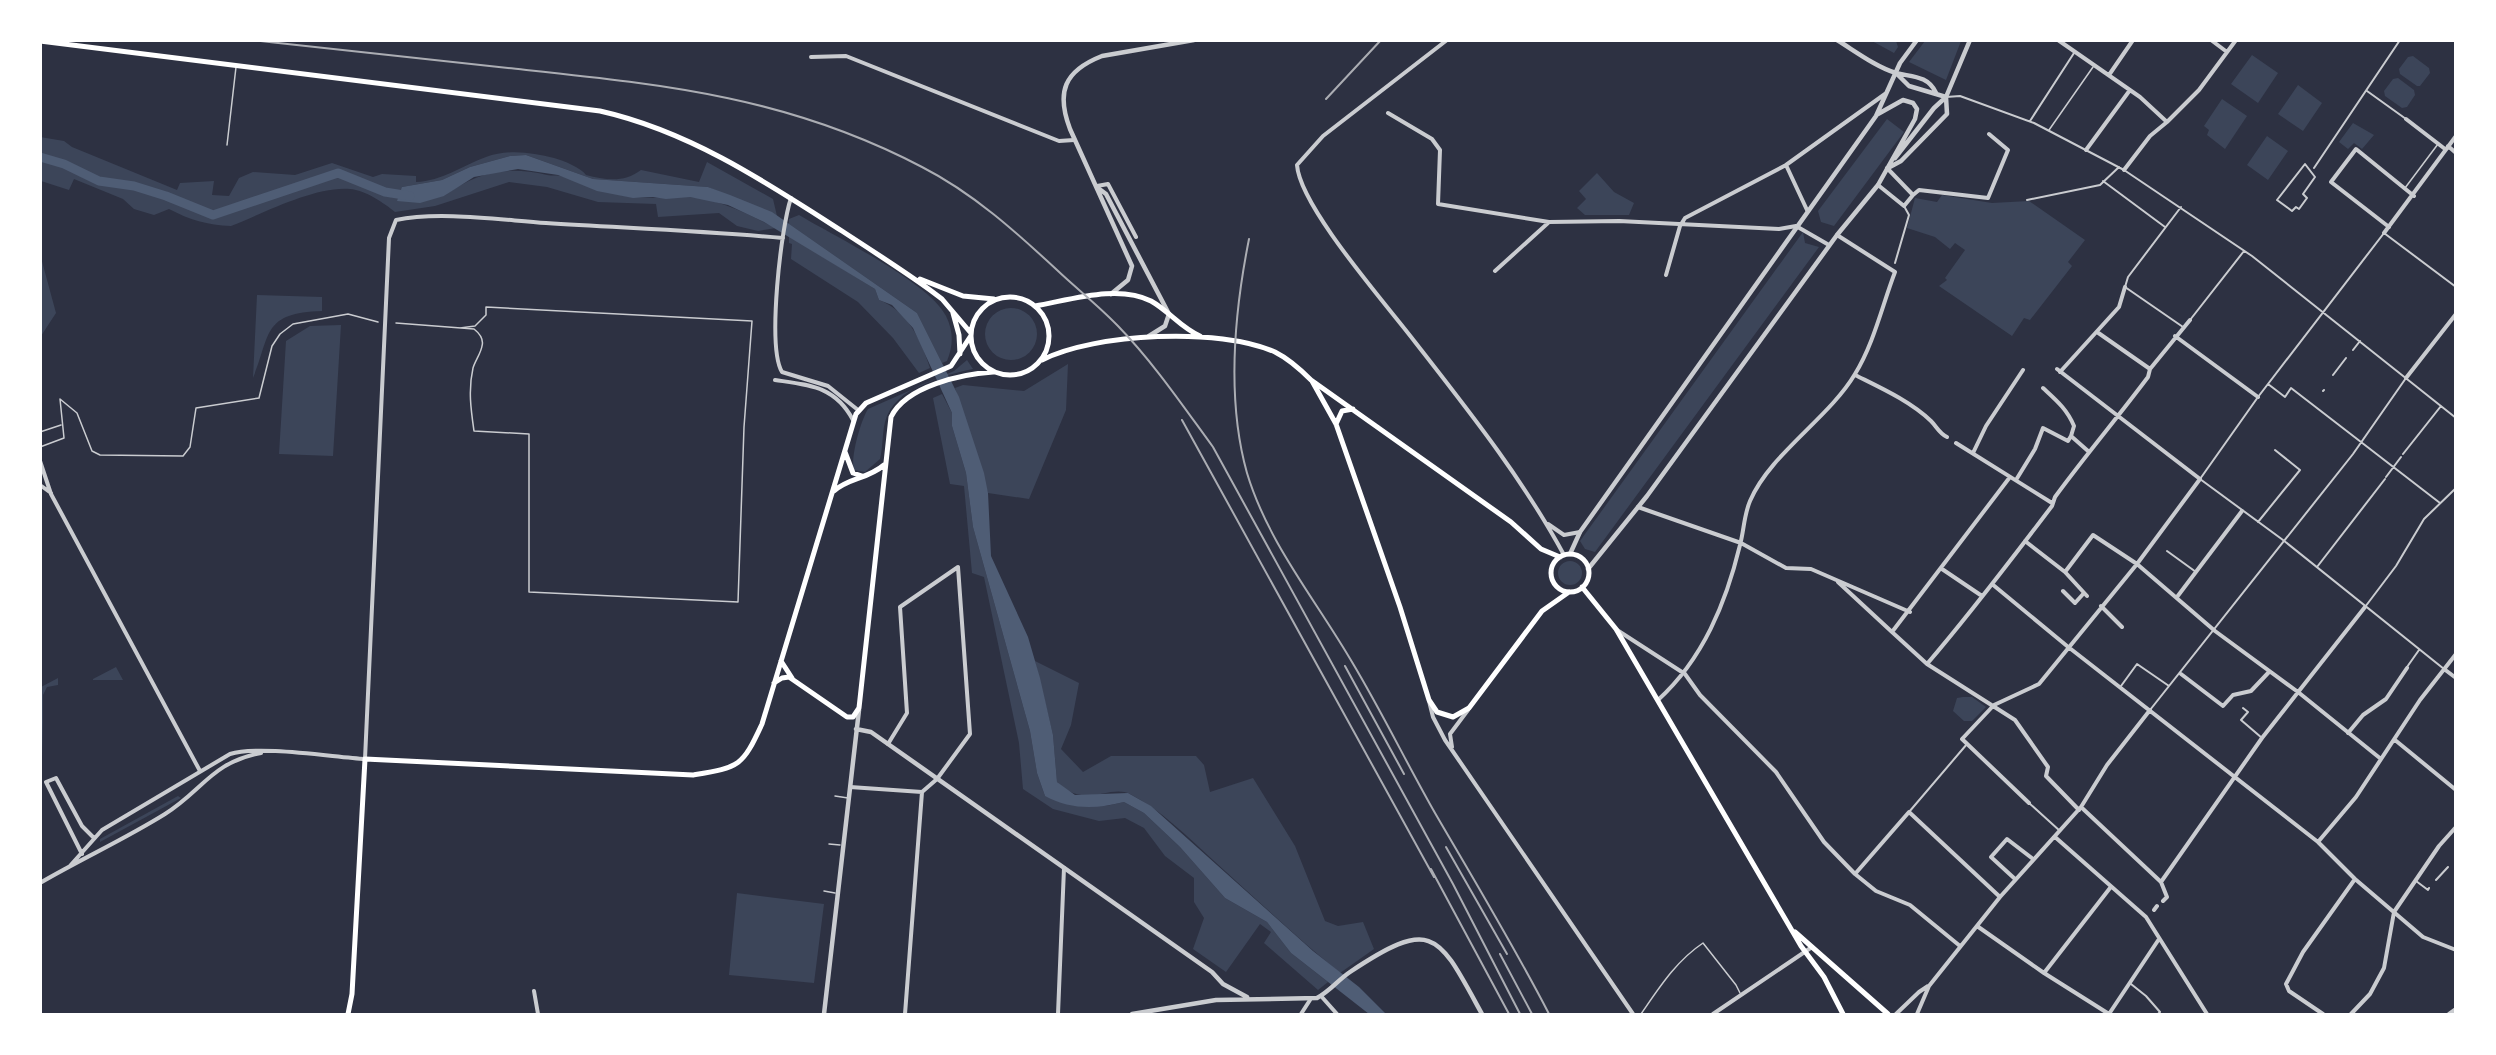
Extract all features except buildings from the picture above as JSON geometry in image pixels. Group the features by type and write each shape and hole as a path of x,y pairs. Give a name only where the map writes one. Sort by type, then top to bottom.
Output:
{"main road":[{"path":"40,41 600,111 632,118 694,143 791,198 912,276 942,299 970,334 977,358 993,372"},
{"path":"912,276 963,296 996,299 1016,297 1035,306 1042,313 1049,331 1049,341 1042,360"},
{"path":"1035,306 1112,294 1139,296 1169,314 1190,331 1205,338"},
{"path":"348,1014 353,983 365,759 693,775 731,769 747,755 762,724 853,420 858,410 866,403 951,366 960,356 978,312 996,299"},
{"path":"952,312 959,335 960,356"},
{"path":"781,658 785,671 793,679 847,717 853,717 859,708 884,465 891,417 898,405 913,394 958,376 993,372 1006,376 1019,374 1058,353 1090,344 1148,337 1205,338 1254,346 1284,357 1311,380 1511,522 1541,549 1582,558 1588,569 1587,580 1582,587 1569,592 1542,611 1469,708 1448,717 1437,712 1429,700 1400,607 1336,423 1311,380"},
{"path":"1336,423 1342,411 1356,410"},
{"path":"844,451 852,473 868,477"},
{"path":"832,493 844,483 868,477 884,465"},
{"path":"1564,555 1553,564 1552,578 1560,589 1569,592"},
{"path":"1582,587 1616,629 1804,952 1824,977 1844,1014"},
{"path":"773,684 782,678 793,679"},
{"path":"1793,931 1888,1014"}],"street":[{"path":"1112,294 1128,280 1132,266 1074,140 1062,110 1063,94 1069,77 1087,62 1102,56 1194,40"},
{"path":"1447,40 1323,136 1297,165 1298,177 1328,227 1493,445 1546,522 1564,555 1876,116 1896,73 1917,40"},
{"path":"1837,40 1896,73 1909,86 1926,93 1936,93 1946,97 1960,96 2030,121 2124,170 2244,250 2456,418"},
{"path":"1887,168 1934,108 1946,97 1970,40"},
{"path":"2058,40 2130,90 2167,122"},
{"path":"2066,45 2069,40"},
{"path":"2109,75 2133,40"},
{"path":"2211,40 2227,52"},
{"path":"2124,170 2150,136 2199,90 2236,40"},
{"path":"2314,168 2400,40"},
{"path":"2030,121 2075,50"},
{"path":"811,57 840,54 1059,141 1074,140"},
{"path":"1896,73 1912,74 1927,81 1936,93"},
{"path":"2086,150 2130,90"},
{"path":"2367,90 2456,153"},
{"path":"1666,274 1680,226 1685,218 1786,165 1888,92"},
{"path":"1887,168 1901,161 1947,114 1946,97"},
{"path":"1588,569 1638,507 1836,235 1878,184 1915,119 1917,109 1904,100 1876,116"},
{"path":"1388,113 1432,139 1440,150 1438,204 1549,222 1619,221 1680,226 1779,229 1796,226 1829,245"},
{"path":"1904,206 1919,190 1988,198 2008,150 1989,134"},
{"path":"2060,831 1962,739 1994,705 2039,684 2067,646 2155,544 2258,397 2414,196 2456,136"},
{"path":"2389,227 2331,182 2356,149 2414,196"},
{"path":"2305,164 2315,177 2303,194 2307,198 2299,209 2296,207 2292,211 2277,200 2305,164"},
{"path":"1786,165 1807,210"},
{"path":"2027,200 2100,185 2119,167"},
{"path":"1887,168 1913,195"},
{"path":"2103,181 2165,227"},
{"path":"1097,187 1107,184 1136,237"},
{"path":"1878,184 1904,206 1908,215 1895,263"},
{"path":"1097,187 1106,194 1169,314 1160,332 1148,337"},
{"path":"783,381 777,351 776,327 784,218 791,198"},
{"path":"2181,207 2128,276 2119,307 2059,370 2199,479 2283,540 2456,678"},
{"path":"69,867 102,830 200,771 238,752 271,752 365,759 389,238 396,220 413,216 513,220 693,230 783,238"},
{"path":"1496,271 1549,222"},
{"path":"2385,233 2456,287"},
{"path":"1658,700 1685,674 1719,615 1741,543 1750,499 1763,480 1855,375 1875,332 1895,272 1836,235"},
{"path":"1927,664 1976,608 1982,596 2025,541 2088,451 2118,417 2148,377 2150,369 2244,250"},
{"path":"2125,287 2183,327"},
{"path":"1917,1014 1929,986 2015,879 2080,809 2107,765 2215,632 2456,314"},
{"path":"2097,332 2150,369"},
{"path":"2175,336 2258,397"},
{"path":"2354,350 2360,341"},
{"path":"2333,375 2346,358"},
{"path":"1973,453 1986,426 2023,370"},
{"path":"782,372 828,386 858,410"},
{"path":"1855,375 1895,395 1932,422 1939,432 1947,437"},
{"path":"775,380 826,391 838,399 853,420"},
{"path":"2268,384 2285,397 2292,388 2440,503"},
{"path":"2016,480 2035,449 2043,428 2068,441 2074,426 2064,406 2043,388"},
{"path":"2317,567 2441,406"},
{"path":"2071,436 2088,451"},
{"path":"1956,443 2052,503"},
{"path":"2258,522 2300,470 2275,450"},
{"path":"40,461 51,494 200,771"},
{"path":"1892,632 1910,612 2010,477"},
{"path":"40,484 51,494"},
{"path":"2161,882 2262,738 2396,566 2424,519 2454,489"},
{"path":"1638,507 1741,543 1786,568 1811,568 1910,612"},
{"path":"2177,597 2242,511"},
{"path":"1546,522 1564,535 1580,532"},
{"path":"2065,572 2093,535 2137,564 2215,632 2298,692 2381,759"},
{"path":"2025,541 2065,572 2086,594 2075,603 2063,591"},
{"path":"2167,551 2196,572"},
{"path":"888,744 907,713 900,607 958,567 970,734 937,779 922,792 905,1014"},
{"path":"1941,569 1982,596"},
{"path":"1835,579 1927,664 2015,720 2048,767 2046,776 2161,882 2167,897 2163,901"},
{"path":"1992,584 2067,646 2318,842 2355,879 2423,937 2456,950"},
{"path":"2101,606 2121,627"},
{"path":"1616,629 1685,674 1700,695 1776,772 1824,842 1855,874 1876,891 1910,904 1960,946"},
{"path":"2348,733 2362,715 2386,699 2419,650"},
{"path":"2318,842 2356,797 2422,698 2454,656"},
{"path":"2121,686 2137,664 2170,686"},
{"path":"2181,674 2223,706 2233,695 2251,691 2269,672"},
{"path":"1429,700 1434,722 1454,753 1633,1014"},
{"path":"824,1014 859,708"},
{"path":"1454,753 1450,734 1469,708"},
{"path":"2243,708 2248,712 2241,720 2262,738"},
{"path":"847,717 856,731"},
{"path":"856,731 871,732 1212,972 1223,984 1247,998"},
{"path":"2395,740 2456,790"},
{"path":"1855,874 1967,744"},
{"path":"40,883 167,813 230,762 271,752"},
{"path":"85,858 46,782 56,778 82,826 94,838"},
{"path":"181,783 188,786 191,793"},
{"path":"850,787 922,792"},
{"path":"1909,812 2000,897"},
{"path":"2351,1014 2370,994 2384,968 2394,912 2456,827"},
{"path":"2055,837 2110,888 2146,917 2207,1014"},
{"path":"2015,879 1991,857 2007,839 2033,859"},
{"path":"2436,880 2448,867"},
{"path":"1058,1014 1064,868"},
{"path":"2323,1014 2289,991 2286,984 2303,952 2355,879"},
{"path":"2416,881 2428,890 2429,888"},
{"path":"2044,974 2110,888"},
{"path":"1977,926 2044,974 2109,1014 2159,939"},
{"path":"1132,1014 1216,1000 1247,998 1310,1000 1330,991 1348,974 1395,945 1423,938 1441,946 1482,1014"},
{"path":"1713,1014 1812,947"},
{"path":"2131,984 2146,996 2160,1012 2158,1014"},
{"path":"1896,1014 1918,992 1929,986"},
{"path":"534,991 538,1014"},
{"path":"1321,996 1337,1014"},
{"path":"1301,1014 1310,1000"},
{"path":"2449,1014 2456,1009"}],"lane":[{"path":"2049,130 2095,64"},
{"path":"227,145 236,66"},
{"path":"2405,189 2439,143"},
{"path":"396,323 460,328 474,329 482,340 470,386 474,431 529,434 529,592 738,602 744,427 752,321 486,307 486,315 475,326 460,328"},
{"path":"40,447 64,438 60,399 76,413 92,451 100,454 183,456 190,447 196,408 259,398 272,346 280,334 293,324 348,315 378,322"},
{"path":"40,432 61,424"},
{"path":"835,796 849,798"},
{"path":"829,844 843,845"},
{"path":"824,891 838,893"},
{"path":"1641,1014 1688,953 1703,943 1736,985 1740,994"}],"shaded area":[{"path":"1872,41 1896,41 1898,47 1894,53"},
{"path":"1925,41 1961,41 1946,80 1909,62"},
{"path":"2252,55 2278,73 2258,103 2231,84"},
{"path":"2413,56 2429,68 2430,73 2420,86 2400,74 2399,69 2408,57"},
{"path":"2398,78 2414,90 2415,95 2407,107 2402,108 2385,96 2384,91 2393,79"},
{"path":"2298,85 2322,103 2303,131 2278,114"},
{"path":"2222,99 2247,116 2225,149 2207,135 2209,130 2204,126"},
{"path":"1887,119 1904,132 1834,226 1821,222 1818,211"},
{"path":"2353,123 2374,135 2362,149 2354,143 2348,149 2339,142"},
{"path":"2267,136 2288,151 2268,180 2247,165"},
{"path":"40,137 64,141 72,147 177,190 180,183 214,181 212,195 229,196 239,178 253,172 295,175 332,163 373,177 382,174 416,176 416,182 435,179 494,155 520,152 558,159 576,167 586,175 601,178 621,179 641,170 699,182 707,162 773,199 777,216 708,187 593,179 526,155 510,156 470,167 442,180 402,187 444,196 481,176 506,171 532,172 561,176 631,197 701,198 734,208 776,228 758,231 737,226 719,213 658,217 656,204 598,202 547,187 509,182 435,206 395,212 368,194 350,189 336,189 306,196 231,226 214,224 192,219 169,209 154,215 134,209 123,199 74,179 69,190 41,181"},
{"path":"526,155 593,179 708,187 730,195 772,212 917,313 959,397 984,473 988,493 991,556 1028,637 1040,678 1053,735 1057,782 1075,795 1128,793 1151,806 1313,951 1359,987 1386,1014 1369,1014 1291,953 1267,922 1225,898 1180,847 1144,813 1124,802 1084,807 1064,804 1045,796 1037,773 1030,731 973,527 966,473 952,426 952,413 913,328 892,305 879,300 875,289 764,222 728,205 690,197 633,198 597,191 558,175 518,169 474,177 444,196 420,203 397,201 402,187 442,180 470,167 510,156"},
{"path":"1597,173 1614,192 1634,203 1629,215 1585,215 1577,208 1586,199 1579,191"},
{"path":"1942,195 1992,203 2029,201 2085,240 2068,262 2072,266 2030,320 2024,318 2012,336 1939,286 1947,280 1945,278 1965,250 1955,243 1950,249 1935,237 1907,228 1915,198 1937,202"},
{"path":"799,215 901,275 936,303 946,316 951,333 951,350 947,361 942,363 917,313 789,224 789,219"},
{"path":"1803,232 1805,243 1819,247 1595,552 1585,549 1580,541"},
{"path":"789,236 875,289 879,300 898,311 906,319 918,337 930,368 919,373 893,338 858,302 791,259 792,244 789,243"},
{"path":"40,254 56,313 41,336 40,336"},
{"path":"257,295 322,297 322,311 288,316 279,321 267,338 253,378"},
{"path":"1011,308 1021,310 1029,316 1035,324 1037,334 1035,344 1029,352 1021,358 1011,360 1001,358 993,352 987,344 985,334 987,324 993,316 1001,310"},
{"path":"341,325 333,456 279,454 286,341 310,326"},
{"path":"967,360 973,369 947,375 936,379 954,371"},
{"path":"1068,364 1066,410 1029,499 988,493 955,388 963,385 1024,391"},
{"path":"914,388 898,400 890,410 885,422 880,459 865,472 854,470 857,439 868,409"},
{"path":"942,394 952,413 952,426 966,473 973,527 1030,731 1037,773 1045,796 1106,806 1124,802 1144,813 1180,847 1225,898 1267,922 1291,953 1328,982 1318,990 1264,943 1271,932 1260,924 1226,972 1193,949 1204,918 1194,902 1194,878 1165,856 1144,828 1125,818 1099,821 1053,809 1023,789 1019,743 984,577 972,573 964,486 950,484 933,398"},
{"path":"1570,561 1579,564 1582,573 1579,582 1570,585 1561,582 1558,573 1561,564"},
{"path":"1035,661 1079,683 1071,725 1061,749 1083,772 1111,756 1196,756 1204,765 1210,792 1253,778 1295,846 1325,921 1338,926 1363,922 1374,949 1340,973 1153,808 1130,794 1114,792 1096,795 1077,794 1057,782 1053,735"},
{"path":"116,667 123,680 93,680 93,679"},
{"path":"58,678 58,685 47,687 43,695 43,758 41,687"},
{"path":"1972,697 1986,707 1972,721 1964,721 1953,711 1957,698"},
{"path":"178,796 181,798 100,842 100,839"},
{"path":"737,893 824,904 814,983 729,975"}],"waterway":[{"path":"40,157 64,164 99,181 134,186 213,215 338,173 385,192 410,196"}],"railway":[{"path":"251,40 617,80 669,87 770,108 821,123 922,167 941,177 993,214 1118,326 1156,369 1213,447 1453,884 1520,1014"},
{"path":"1326,99 1381,40"},
{"path":"1249,239 1236,326 1234,386 1240,444 1256,499 1280,547 1363,681 1549,1014"},
{"path":"1182,420 1434,877"},
{"path":"1345,666 1404,774"},
{"path":"1446,847 1507,954"},
{"path":"1431,869 1509,1014"},
{"path":"1500,954 1532,1014"}]}
